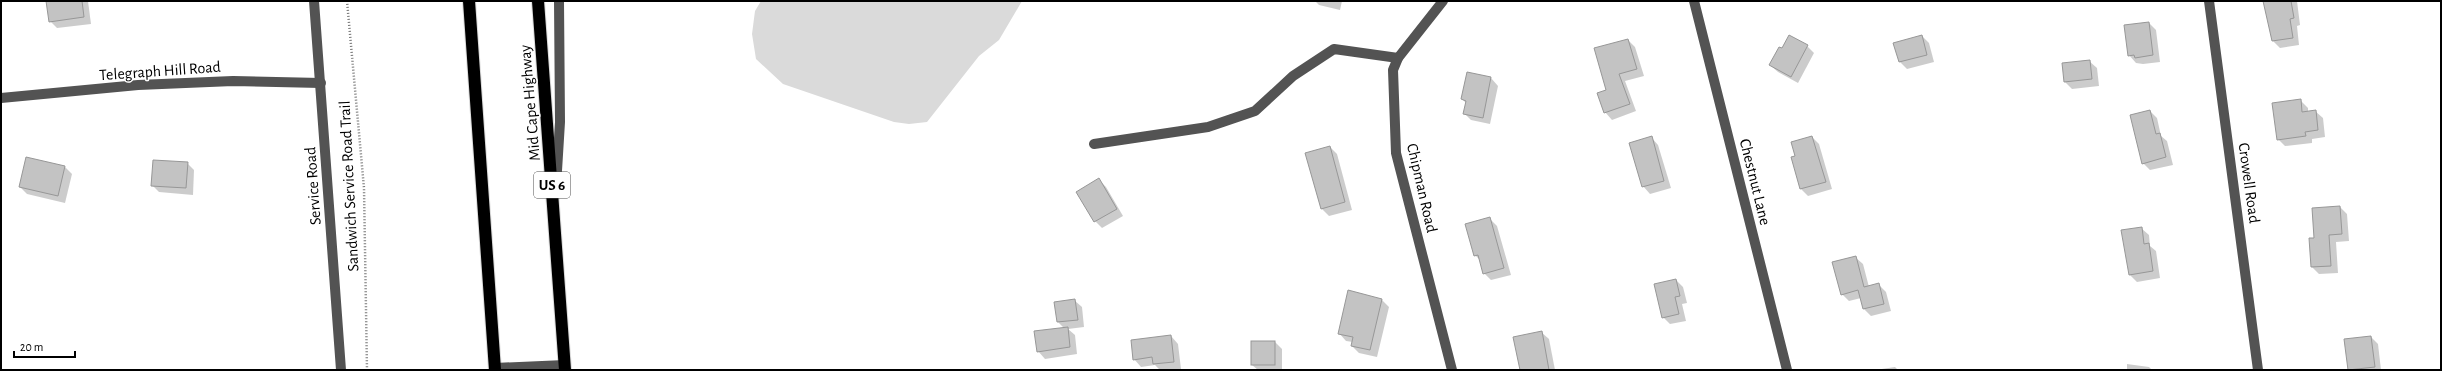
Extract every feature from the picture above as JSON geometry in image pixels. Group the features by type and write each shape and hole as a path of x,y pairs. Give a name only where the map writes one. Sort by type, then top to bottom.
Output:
{"highway":[{"path":"469,1 495,369"},
{"name":"Mid Cape Highway","path":"538,1 565,367"}],"street":[{"name":"Service Road","path":"314,1 341,370"},
{"path":"554,211 560,122 559,1"},
{"name":"Chipman Road","path":"1443,1 1398,58 1393,70 1396,153 1452,370"},
{"name":"Chestnut Lane","path":"1694,1 1787,370"},
{"name":"Crowell Road","path":"2209,1 2258,370"},
{"path":"1094,144 1208,127 1255,111 1293,76 1334,49 1398,58"},
{"name":"Telegraph Hill Road","path":"1,98 138,85 232,81 321,83"},
{"path":"495,369 565,367"}],"path":[{"name":"Sandwich Service Road Trail","path":"347,1 364,188 367,370"}],"shaded area":[{"path":"761,1 1022,1 999,40 979,56 927,122 909,124 894,122 783,84 756,59 752,34 755,11"}],"building":[{"path":"46,1 82,1 84,17 49,22"},
{"path":"2263,1 2291,1 2294,18 2290,19 2293,38 2272,41"},
{"path":"2149,22 2153,55 2135,58 2134,55 2128,56 2124,25"},
{"path":"1789,35 1808,45 1791,77 1769,65 1779,47 1782,48"},
{"path":"1922,35 1927,55 1899,62 1893,43"},
{"path":"1628,39 1637,69 1619,74 1630,104 1604,113 1597,93 1606,90 1594,48"},
{"path":"2090,60 2092,79 2064,82 2062,63"},
{"path":"1467,72 1491,77 1483,118 1463,114 1466,101 1461,99"},
{"path":"2301,99 2302,112 2316,110 2318,130 2305,132 2306,136 2277,140 2272,103"},
{"path":"2150,110 2156,134 2160,133 2166,157 2142,164 2130,115"},
{"path":"1652,136 1664,181 1642,187 1629,143"},
{"path":"1812,136 1826,182 1800,189 1791,157 1795,156 1791,142"},
{"path":"1330,146 1345,202 1321,209 1305,153"},
{"path":"26,157 65,166 58,196 19,187"},
{"path":"153,160 188,162 186,188 151,186"},
{"path":"1099,178 1117,209 1094,222 1076,192"},
{"path":"2340,206 2342,234 2329,235 2331,266 2311,267 2309,238 2314,238 2312,208"},
{"path":"1490,217 1504,268 1483,274 1478,255 1474,256 1465,224"},
{"path":"2142,227 2144,244 2149,243 2153,271 2129,275 2121,230"},
{"path":"1856,256 1864,287 1879,283 1884,304 1863,309 1858,290 1841,295 1832,262"},
{"path":"1676,279 1680,296 1675,297 1679,314 1662,318 1654,284"},
{"path":"1348,290 1382,299 1370,350 1351,346 1353,337 1338,334"},
{"path":"1075,299 1078,320 1057,322 1054,302"},
{"path":"1068,327 1070,347 1037,352 1034,331"},
{"path":"1542,331 1549,370 1520,370 1513,337"},
{"path":"1171,335 1174,362 1153,364 1152,357 1133,360 1131,340"},
{"path":"2371,336 2375,367 2348,370 2344,339"},
{"path":"1251,341 1275,341 1275,365 1251,365"}]}
